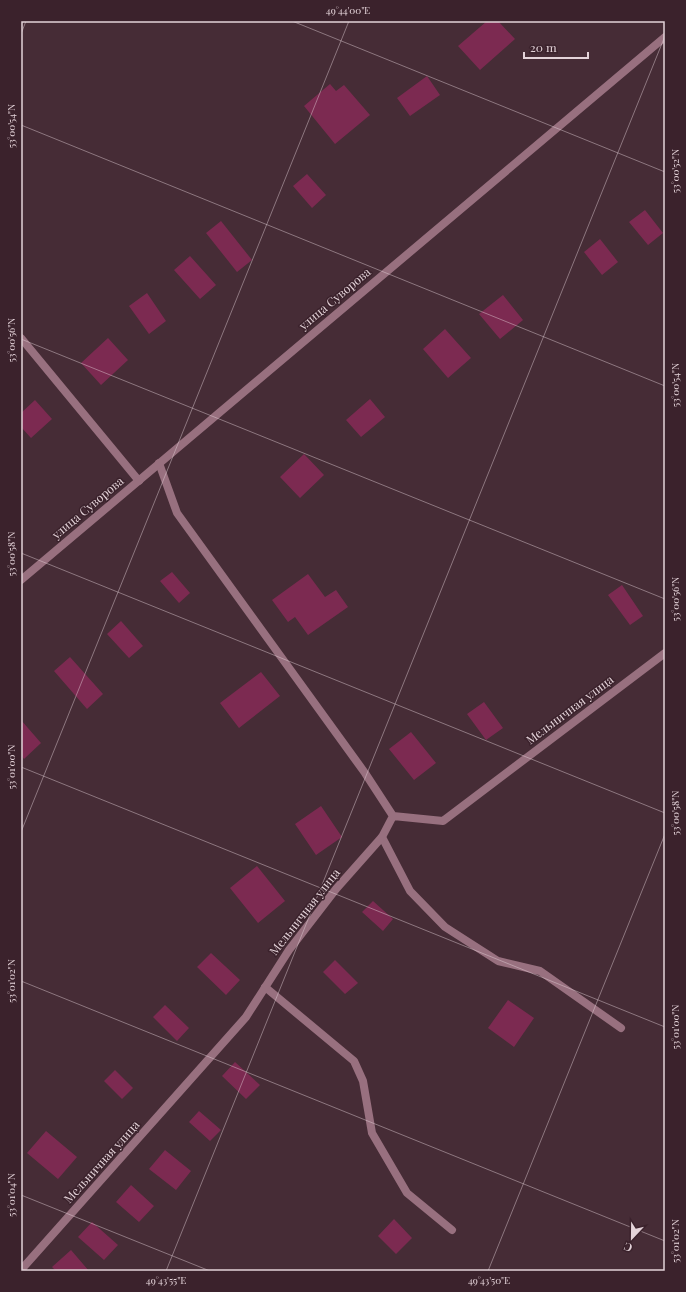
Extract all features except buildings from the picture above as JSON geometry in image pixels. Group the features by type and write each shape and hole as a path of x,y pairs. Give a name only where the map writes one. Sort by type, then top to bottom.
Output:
{"street":[{"name":"улица Суворова","path":"21,580 665,37"},
{"path":"21,338 139,481"},
{"path":"159,463 177,513 365,773 393,816"},
{"name":"Мельничная улица","path":"21,1270 246,1017 289,950 336,889 382,838 393,816 443,821 665,653"},
{"path":"382,838 410,891 445,927 498,962 540,971 621,1028"},
{"path":"265,987 354,1061 363,1081 372,1133 407,1193 452,1230"}]}
